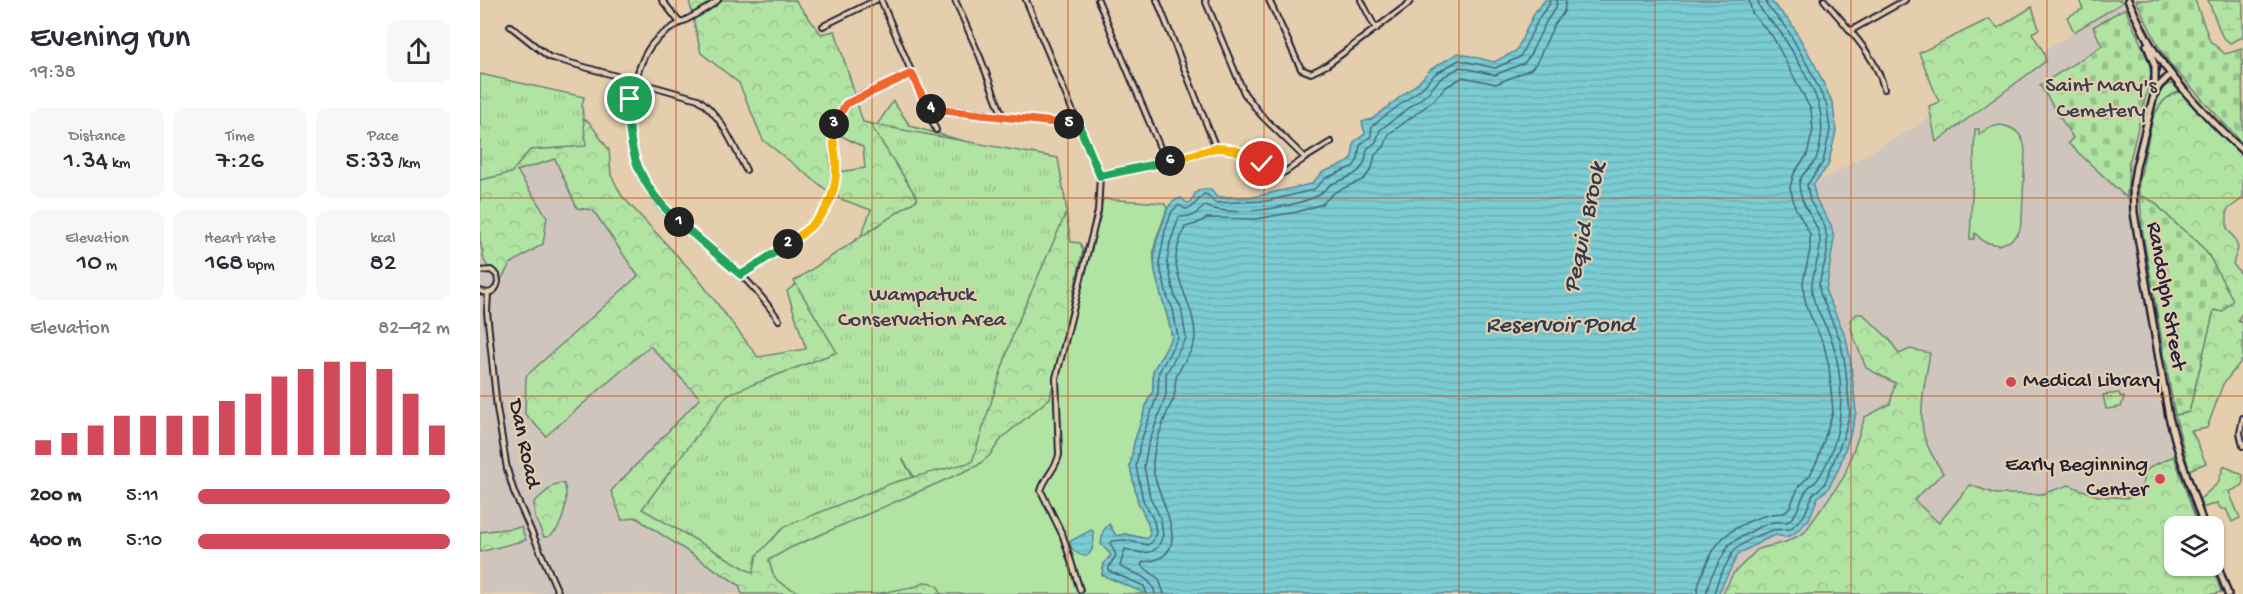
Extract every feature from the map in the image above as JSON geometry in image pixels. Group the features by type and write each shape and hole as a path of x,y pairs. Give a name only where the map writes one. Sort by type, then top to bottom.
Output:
{"main road":[{"path":"2128,0 2148,41 2169,71 2225,135 2243,151"},
{"path":"2134,12 2153,60 2156,85"},
{"path":"2154,95 2160,75 2169,71"},
{"name":"Randolph Street","path":"2169,71 2154,95 2136,167 2133,186 2134,213 2169,417 2201,516"},
{"path":"2221,576 2227,594"}],"street":[{"path":"662,0 680,23"},
{"path":"718,0 703,12 669,29 652,44 644,56 635,81 629,115 634,155 655,200 741,275 779,320"},
{"path":"823,26 876,0"},
{"path":"881,0 936,130"},
{"path":"955,0 1003,117"},
{"path":"1026,0 1100,176 1095,225 1056,378 1059,455 1057,462 1042,484 1041,491 1063,536 1080,590"},
{"path":"1098,0 1166,162"},
{"path":"1157,0 1216,148"},
{"path":"1205,0 1244,93 1262,116 1305,158"},
{"path":"1269,0 1301,69 1315,72 1376,29 1407,5 1410,0"},
{"path":"1361,0 1376,29"},
{"path":"1824,0 1850,31 1879,73 1884,89"},
{"path":"1850,31 1905,0"},
{"path":"510,26 549,57 686,94 707,105 720,120 746,170"},
{"path":"741,275 803,233 822,215 833,195 836,175 833,127 836,118 846,104 912,74"},
{"path":"928,109 956,110 1065,124 1078,123"},
{"path":"1100,176 1166,162 1216,148 1224,148 1250,156 1276,175 1285,172 1331,142"},
{"name":"Dan Road","path":"480,271 491,270 498,278 496,289 488,293 487,312 501,440 507,469 514,492 559,594"},
{"path":"480,291 488,293"},
{"path":"2243,418 2240,426 2243,446"}],"shaded area":[{"path":"2122,3 2125,8 2093,27 2102,45 2040,85 2073,138 2068,143 2127,198 2159,383 2159,400 2173,453 2195,516 2164,516 2164,576 2215,576 2221,592 2214,594 1718,594 1738,554 1776,535 1784,537 1801,529 1809,519 1818,497 1824,493 1839,468 1853,426 1854,381 1846,338 1826,292 1828,268 1833,255 1831,225 1816,199 1813,185 1991,83"},
{"path":"555,159 577,208 593,210 639,277 526,376 547,436 650,346 700,398 611,491 622,520 635,517 739,585 742,594 480,594 480,552 526,540 520,527 480,532 480,240 484,260 510,264 543,244 547,217 517,171"}],"green space":[{"path":"689,0 795,0 821,34 835,31 856,98 846,104 833,127 833,195 763,140 739,83 701,53"},
{"path":"2079,0 2121,0 2122,3 2074,32 2067,17 2083,9"},
{"path":"2136,0 2195,0 2210,41 2225,54 2242,49 2243,144 2171,65 2160,49"},
{"path":"2208,0 2243,0 2243,37 2230,43 2222,36"},
{"path":"2032,7 2039,29 2032,33 2046,61 1936,142 1929,106 1939,102 1919,53 1989,19 1998,28"},
{"name":"Saint Mary's Cemetery","path":"2125,8 2149,62 2151,75 2129,164 2127,198 2068,143 2073,138 2040,85 2102,46 2093,27"},
{"path":"480,74 584,97 582,106 586,146 530,150 511,173 480,180"},
{"path":"480,80 531,90 589,122 609,150 611,175 622,196 696,276 758,357 806,349 787,291 861,236 871,210 838,198 839,172 865,168 863,147 838,134 844,114 857,103 863,122 877,125 893,101 910,126 1058,167 1071,242 1080,243 1083,250 1050,398 1003,437 989,456 977,466 790,548 769,560 776,579 802,594 742,594 739,585 635,517 622,520 611,491 700,398 650,346 546,436 525,414 526,376 638,276 593,210 577,208 555,159 517,171 547,217 543,244 510,264 498,285 484,260 480,240"},
{"path":"2169,84 2181,91 2164,101 2153,117 2160,93"},
{"path":"2181,91 2196,110 2243,156 2243,198 2227,210 2227,228 2238,248 2233,264 2243,276 2243,311 2238,321 2243,323 2243,359 2223,384 2207,428 2191,431 2206,463 2189,470 2175,415 2189,412 2214,309 2232,300 2209,256 2199,243 2154,202 2139,196 2139,183 2153,117 2164,101"},
{"name":"Wampatuck Conservation Area","path":"870,124 1058,158 1067,211 1014,331 972,462 914,477 902,458 913,477 892,483 784,527 757,555 753,573 642,509 728,394 837,352 794,281 918,199"},
{"path":"2000,125 2018,133 2025,151 2022,220 2019,232 2010,241 1999,245 1984,242 1975,233 1974,239 1970,239 1975,129 1979,129 1979,135 1988,128"},
{"path":"2140,197 2154,202 2199,243 2209,256 2233,300 2222,312 2214,310 2189,412 2175,415 2142,228"},
{"path":"1103,199 1164,203 1167,208 1155,244 1154,260 1157,282 1172,337 1153,371 1153,391 1134,443 1130,466 1138,502 1150,533 1148,539 1125,534 1116,536 1109,524 1111,555 1104,564 1102,575 1147,594 778,594 757,555 1074,288 1084,249 1091,248"},
{"path":"1857,314 1863,314 1890,340 1899,354 1910,349 1930,353 1922,421 1926,441 1943,473 1914,500 1939,523 1970,485 1996,494 2042,494 2069,485 2098,496 2129,498 2141,487 2145,472 2152,466 2174,456 2195,516 2164,516 2164,576 2215,576 2221,592 2214,594 1723,594 1733,574 1758,549 1786,542 1804,533 1844,477 1865,417 1890,404 1895,383 1866,368 1852,332 1850,320"},
{"path":"2119,393 2124,397 2121,407 2106,409 2103,395"},
{"path":"2224,466 2243,475 2243,485 2229,492 2240,518 2232,522 2226,509 2221,509 2217,503 2202,508 2199,500 2218,483"},
{"path":"564,484 566,490 563,516 556,531 544,537 535,518 534,502 554,485"},
{"path":"521,527 526,540 480,552 480,532"},
{"path":"924,582 932,583 939,588 941,594 876,594 917,586"}],"water":[{"name":"Reservoir Pond","path":"1545,0 1770,0 1791,23 1815,65 1833,104 1836,131 1828,166 1813,185 1816,199 1831,225 1834,238 1826,292 1846,338 1856,412 1839,468 1828,489 1818,497 1809,519 1792,535 1784,537 1776,535 1738,554 1718,594 1147,594 1102,575 1104,564 1111,555 1101,544 1103,531 1109,524 1116,536 1125,534 1147,539 1150,533 1138,502 1130,466 1134,443 1153,391 1153,371 1172,337 1155,268 1157,240 1170,205 1181,198 1187,203 1191,202 1196,192 1204,189 1211,189 1216,197 1253,197 1311,184 1323,172 1349,162 1352,158 1354,142 1365,134 1362,122 1372,119 1418,83 1431,69 1458,53 1494,62 1516,51 1535,12"},
{"path":"1091,530 1094,538 1091,551 1087,556 1078,554 1069,542"}],"place":[{"name":"Medical Library","path":"2011,382"},
{"name":"Early Beginning Center","path":"2160,479"}],"route":[{"path":"630,99 630,139 642,176 655,200 741,275 803,233 822,215 833,195 836,175 833,127 836,118 846,104 910,74 928,109 956,110 1065,124 1078,123 1100,176 1199,154 1216,148 1237,151 1262,164"}],"water label":[{"name":"Pequid Brook","path":"1586,228"}]}
